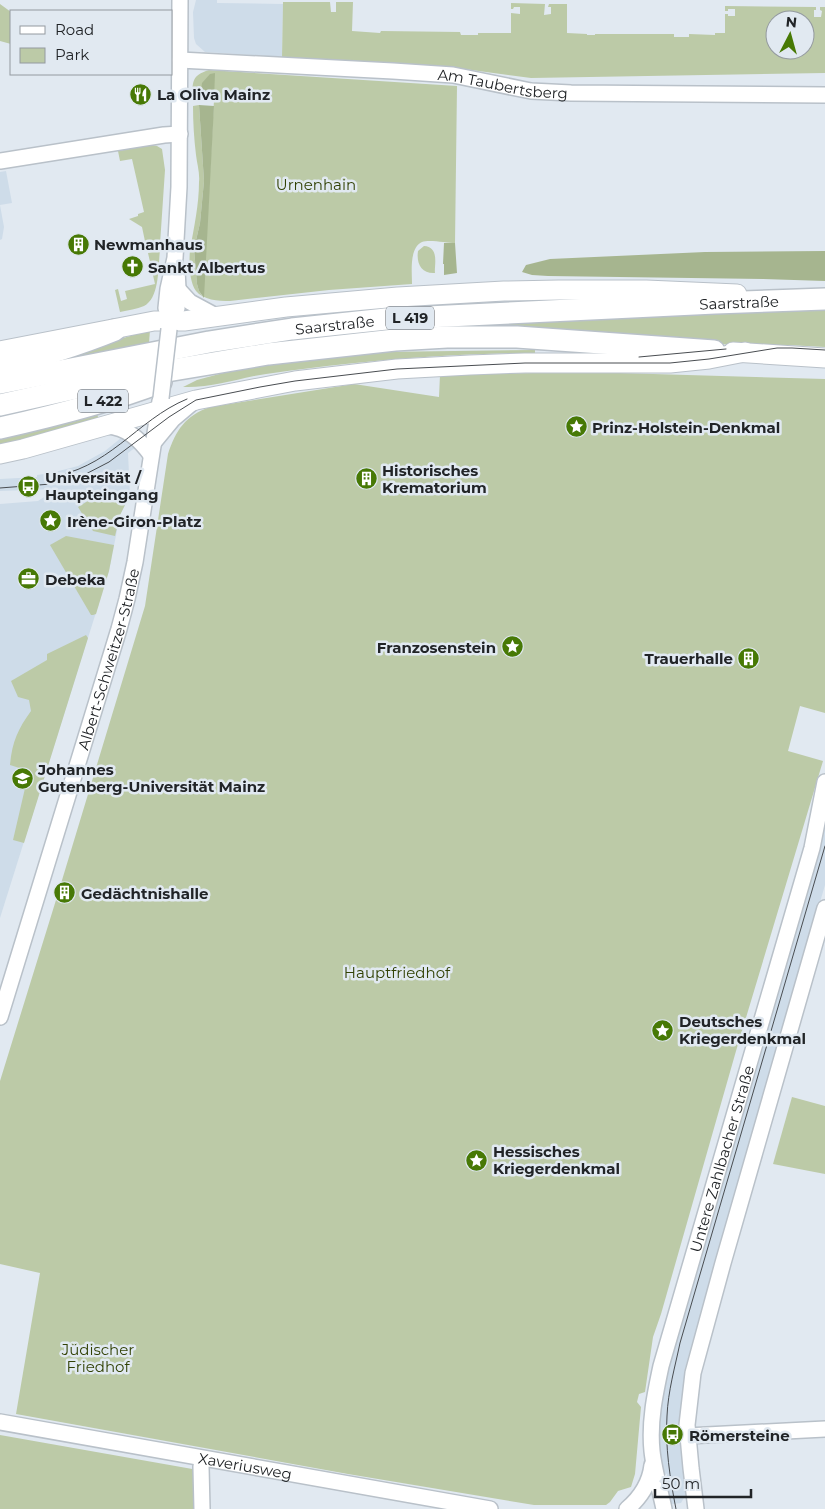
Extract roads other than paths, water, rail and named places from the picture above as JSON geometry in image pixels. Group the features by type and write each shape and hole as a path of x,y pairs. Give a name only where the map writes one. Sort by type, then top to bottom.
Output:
{"highway":[{"name":"Saarstraße","path":"0,383 209,342 292,329 386,319 825,299"},
{"path":"0,367 78,344 115,330"},
{"name":"Saarstraße","path":"0,405 107,381 203,364 348,344 447,337 517,337 714,351"},
{"name":"L 422","path":"0,428 68,411 145,388 203,364"}],"main road":[{"name":"Saarstraße","path":"0,351 154,321 170,325 216,316 349,301 504,291 646,290 825,299"},
{"name":"Saarstraße","path":"714,351 825,358"},
{"name":"Saarstraße","path":"0,454 106,426 160,404 196,400 295,381 397,369 525,363 670,363 709,359 745,352"}],"street":[{"path":"170,325 177,308 178,289 176,258 180,134 180,0"},
{"name":"Am Taubertsberg","path":"180,60 453,75 531,91 825,95"},
{"path":"0,161 180,134"},
{"path":"170,325 166,308 168,289 176,258"},
{"path":"178,289 190,302 216,316"},
{"name":"Albert-Schweitzer-Straße","path":"0,1017 119,629 135,562 160,404 170,325"},
{"path":"106,426 126,430 152,449 173,419 196,400"},
{"name":"Untere Zahlbacher Straße","path":"664,1509 652,1454 652,1414 661,1366 809,858 825,782"},
{"name":"Untere Zahlbacher Straße","path":"696,1509 687,1436 689,1394 693,1373 825,908"},
{"name":"Xaveriusweg","path":"0,1422 461,1507 490,1509"},
{"path":"687,1436 825,1429"},
{"path":"627,1509 645,1489 650,1477 652,1454"},
{"path":"202,1459 202,1509"}],"tram line":[{"path":"0,488 51,484 80,477 109,462 169,417 196,400 295,381 397,369 525,363 670,363 777,348 825,350"},
{"path":"639,357 726,349"},
{"path":"47,477 68,473 105,455 152,419 187,399"},
{"path":"676,1509 669,1462 667,1427 669,1397 680,1343 825,846"}],"place":[{"name":"La Oliva Mainz","path":"141,94"},
{"name":"Newmanhaus","path":"78,244"},
{"name":"Sankt Albertus","path":"132,267"},
{"name":"Prinz-Holstein-Denkmal","path":"576,427"},
{"name":"Historisches Krematorium","path":"366,479"},
{"name":"Universität / Haupteingang","path":"29,486"},
{"name":"Irène-Giron-Platz","path":"51,521"},
{"name":"Debeka","path":"29,579"},
{"name":"Franzosenstein","path":"512,647"},
{"name":"Trauerhalle","path":"749,658"},
{"name":"Johannes Gutenberg-Universität Mainz","path":"22,778"},
{"name":"Gedächtnishalle","path":"65,893"},
{"name":"Deutsches Kriegerdenkmal","path":"663,1030"},
{"name":"Hessisches Kriegerdenkmal","path":"477,1160"},
{"name":"Römersteine","path":"673,1435"}],"park label":[{"name":"Urnenhain","path":"316,184"},
{"name":"Hauptfriedhof","path":"397,972"},
{"name":"Jüdischer Friedhof","path":"98,1358"}]}
